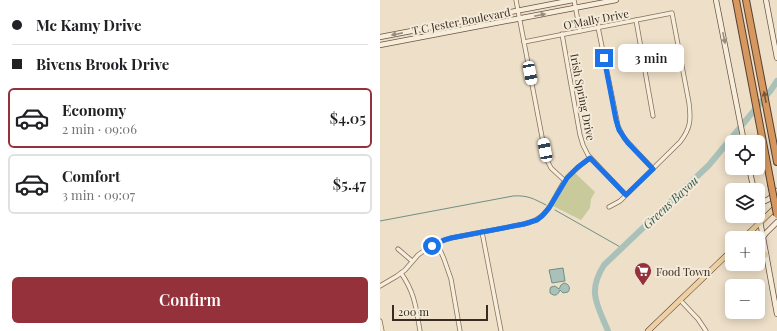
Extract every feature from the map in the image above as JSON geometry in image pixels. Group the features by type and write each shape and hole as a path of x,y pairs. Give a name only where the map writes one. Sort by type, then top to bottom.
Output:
{"highway":[{"path":"736,0 777,215"},
{"path":"746,0 777,162"}],"main road":[{"name":"T C Jester Boulevard","path":"380,37 574,0"},
{"name":"T C Jester Boulevard","path":"380,45 616,0"},
{"path":"716,0 743,135"},
{"path":"766,0 777,58"},
{"path":"430,27 431,36"},
{"path":"765,201 777,191"},
{"path":"765,217 777,206"},
{"path":"765,234 777,222"},
{"path":"751,231 759,223"},
{"path":"765,249 777,314"},
{"path":"648,331 725,257"}],"street":[{"path":"516,0 546,158 551,168 565,181"},
{"path":"574,0 580,31"},
{"name":"O'Mally Drive","path":"524,42 672,13 689,102 689,125 686,134 680,142 653,169"},
{"path":"636,20 653,116"},
{"path":"598,27 618,126 621,134 653,169 616,204 609,207"},
{"name":"Irish Spring Drive","path":"562,34 580,135 586,151 590,158 626,195"},
{"path":"380,286 401,273 425,250 437,243 451,238 524,224 537,220 549,208 565,181 573,172 590,158"},
{"path":"482,232 501,331"},
{"path":"437,243 447,267 460,331"},
{"path":"398,249 412,262"},
{"path":"401,273 410,286 414,298 420,331"},
{"path":"680,300 697,317 706,331"},
{"path":"380,321 382,331"}],"green space":[{"path":"575,173 595,192 591,199 590,208 581,220 553,206 562,189"}],"shaded area":[{"path":"563,268 565,281 552,283 549,270"},
{"path":"564,283 569,286 568,292 563,293 560,290 556,295 550,293 551,287 555,286 559,289"}],"waterway":[{"name":"Greens Bayou","path":"608,331 597,305 595,291 599,274 604,265 709,165 777,81"},
{"path":"380,221 513,196 527,197 546,205"},
{"path":"555,210 622,248"}],"place":[{"name":"Food Town","path":"643,286"}],"route":[{"path":"432,246 451,238 524,224 537,220 549,208 567,178 590,158 626,195 653,169 628,143 619,130 604,58"}]}
